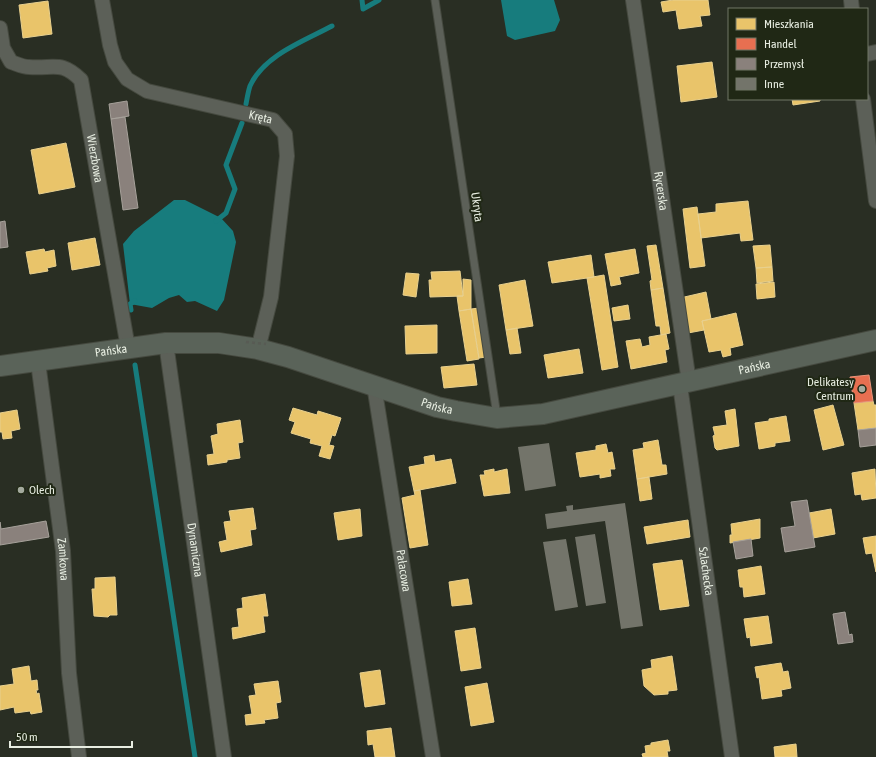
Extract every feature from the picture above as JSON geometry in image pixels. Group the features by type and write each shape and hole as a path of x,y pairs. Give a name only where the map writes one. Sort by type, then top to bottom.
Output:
{"street":[{"name":"Kręta","path":"102,0 110,45 115,62 127,79 147,91 273,120 284,134 287,156 271,297 257,345"},
{"name":"Rycerska","path":"633,0 685,383"},
{"name":"Wierzbowa","path":"0,28 3,48 11,62 28,68 55,66 71,70 81,80 128,348"},
{"path":"863,100 876,201"},
{"name":"Pańska","path":"0,366 38,362 166,343 257,345 437,407 476,416 497,418 543,414 876,340"},
{"name":"Dynamiczna","path":"166,343 224,757"},
{"name":"Zamkowa","path":"38,362 63,550 69,673 79,757"},
{"name":"Szlachecka","path":"685,383 732,757"},
{"name":"Pałacowa","path":"374,385 433,757"}],"lane":[{"name":"Ukryta","path":"435,0 497,418"}],"water":[{"path":"501,0 554,0 560,20 555,31 515,40 507,36"},
{"path":"174,200 185,200 221,218 233,231 236,242 224,300 217,311 195,301 187,302 179,295 169,298 152,308 130,304 123,244 134,231"}],"building: Mieszkania":[{"path":"673,0 708,0 710,15 700,16 702,26 679,29 676,10 663,12 661,2"},
{"path":"48,1 52,34 23,38 19,5"},
{"path":"712,62 717,97 681,102 677,66"},
{"path":"792,100 820,100 820,101 793,105"},
{"path":"66,143 75,187 39,194 31,150"},
{"path":"748,201 753,240 741,241 740,233 701,238 698,214 716,212 716,204"},
{"path":"697,207 705,266 690,268 683,209"},
{"path":"95,238 100,265 72,270 68,243"},
{"path":"656,245 663,288 651,290 650,281 652,280 647,246"},
{"path":"770,245 772,267 756,268 753,246"},
{"path":"44,249 45,252 54,250 56,266 47,268 48,271 30,274 26,252"},
{"path":"635,249 639,273 619,277 621,284 611,286 605,254"},
{"path":"591,255 594,277 552,283 548,262"},
{"path":"772,267 773,281 757,283 756,268"},
{"path":"460,271 463,296 430,297 429,280 432,280 431,272"},
{"path":"406,273 419,274 416,297 403,295"},
{"path":"604,275 618,367 602,370 587,278"},
{"path":"463,279 471,280 471,309 459,311 457,296 463,296"},
{"path":"525,280 533,326 506,330 499,285"},
{"path":"774,282 775,297 757,299 756,284"},
{"path":"663,288 670,333 661,335 660,326 656,326 651,290"},
{"path":"706,292 711,319 702,321 704,330 688,333 680,298"},
{"path":"628,305 630,319 614,321 612,308"},
{"path":"479,308 487,357 479,358 471,309"},
{"path":"471,309 479,359 467,361 459,311"},
{"path":"736,313 743,345 730,348 731,355 723,357 721,350 709,352 702,321"},
{"path":"437,325 437,353 406,354 405,326"},
{"path":"517,328 521,353 510,354 506,330"},
{"path":"666,334 669,349 665,350 667,362 631,369 626,341 640,339 642,347 650,345 649,337"},
{"path":"579,349 583,373 548,378 544,355"},
{"path":"474,364 477,385 444,388 441,367"},
{"path":"873,401 874,405 876,405 876,428 858,430 854,403"},
{"path":"833,405 844,445 823,450 814,410"},
{"path":"293,408 317,415 318,411 341,418 335,436 332,435 329,445 334,446 330,459 319,456 322,446 310,443 311,439 291,433 295,422 289,420"},
{"path":"735,409 739,446 717,450 715,448 713,436 715,435 713,427 727,425 725,411"},
{"path":"17,410 20,429 11,431 12,438 3,439 2,432 0,432 0,413"},
{"path":"786,416 790,441 775,443 775,446 759,449 755,423"},
{"path":"240,420 243,442 238,443 240,458 208,465 207,455 214,454 211,436 218,434 217,424"},
{"path":"658,440 662,465 666,465 667,474 637,479 633,450 644,448 643,443"},
{"path":"606,444 608,453 612,452 615,469 610,469 611,476 600,478 600,474 580,477 576,453 596,450 596,446"},
{"path":"434,455 435,462 451,459 456,483 414,491 409,467 425,464 424,457"},
{"path":"494,469 494,472 507,469 510,493 484,496 480,475 485,475 484,471"},
{"path":"875,469 876,498 862,500 861,494 855,495 852,473"},
{"path":"649,477 652,499 640,501 637,479"},
{"path":"420,490 428,545 410,548 402,498 415,495 414,491"},
{"path":"253,508 256,529 250,530 252,545 221,552 219,542 227,540 224,522 231,521 229,511"},
{"path":"360,509 362,536 338,540 334,513"},
{"path":"831,509 835,534 813,538 809,513"},
{"path":"760,519 760,538 730,543 730,535 732,535 731,524"},
{"path":"688,520 690,537 647,544 644,527"},
{"path":"876,536 876,572 872,553 866,554 863,538"},
{"path":"682,560 689,606 660,610 653,564"},
{"path":"761,566 765,594 744,597 743,587 740,587 738,570"},
{"path":"115,577 117,615 110,615 108,617 94,616 92,589 95,589 95,578"},
{"path":"468,579 472,604 452,606 449,582"},
{"path":"265,594 268,616 263,616 265,632 233,639 232,628 239,627 237,609 243,608 242,598"},
{"path":"768,616 772,643 751,646 750,637 747,638 744,619"},
{"path":"475,628 481,668 461,671 455,631"},
{"path":"672,656 677,690 668,691 668,694 654,695 644,686 642,670 652,668 651,660"},
{"path":"781,663 783,672 788,671 791,688 781,690 782,696 762,699 759,677 757,678 755,667"},
{"path":"29,666 31,681 37,680 38,690 36,690 37,694 39,693 42,712 31,714 30,711 15,713 14,707 0,710 0,686 14,684 12,669"},
{"path":"380,670 385,704 365,707 360,673"},
{"path":"278,681 281,702 276,703 278,718 264,720 265,723 246,725 245,715 252,714 249,696 256,695 254,684"},
{"path":"487,683 494,722 471,726 465,687"},
{"path":"391,728 395,757 375,757 373,744 368,745 367,731"},
{"path":"668,740 670,751 667,751 668,757 643,757 642,754 646,753 645,746 651,745 651,743"},
{"path":"796,744 797,757 775,757 774,747"}],"building: Handel":[{"name":"Delikatesy Centrum","path":"869,375 873,401 854,403 850,377"}],"building: Przemysł":[{"path":"127,101 129,116 111,119 109,104"},
{"path":"125,117 138,208 123,210 111,119"},
{"path":"5,221 8,247 0,248 0,222"},
{"path":"876,428 876,445 860,447 858,430"},
{"path":"807,500 815,547 785,552 781,528 795,526 791,502"},
{"path":"46,521 49,537 0,545 0,522 1,529"},
{"path":"751,539 753,556 736,559 733,542"},
{"path":"845,612 849,635 852,634 853,642 838,644 833,614"}],"building: Inne":[{"path":"549,443 556,486 525,491 518,447"},
{"path":"625,503 643,626 621,629 605,521 547,529 545,514 567,511 566,506 573,505 573,510"},
{"path":"595,534 606,603 586,606 575,537"},
{"path":"566,539 578,607 555,611 543,542"}],"waterway":[{"path":"362,0 363,9 379,0"},
{"path":"246,104 250,86 256,75 265,66 275,57 297,43 332,26"},
{"path":"216,221 226,213 235,189 226,165 242,123"},
{"path":"131,310 130,304 135,301"},
{"path":"135,365 195,757"}],"place":[{"name":"Delikatesy Centrum","path":"862,389"},
{"name":"Olech","path":"21,490"}]}
